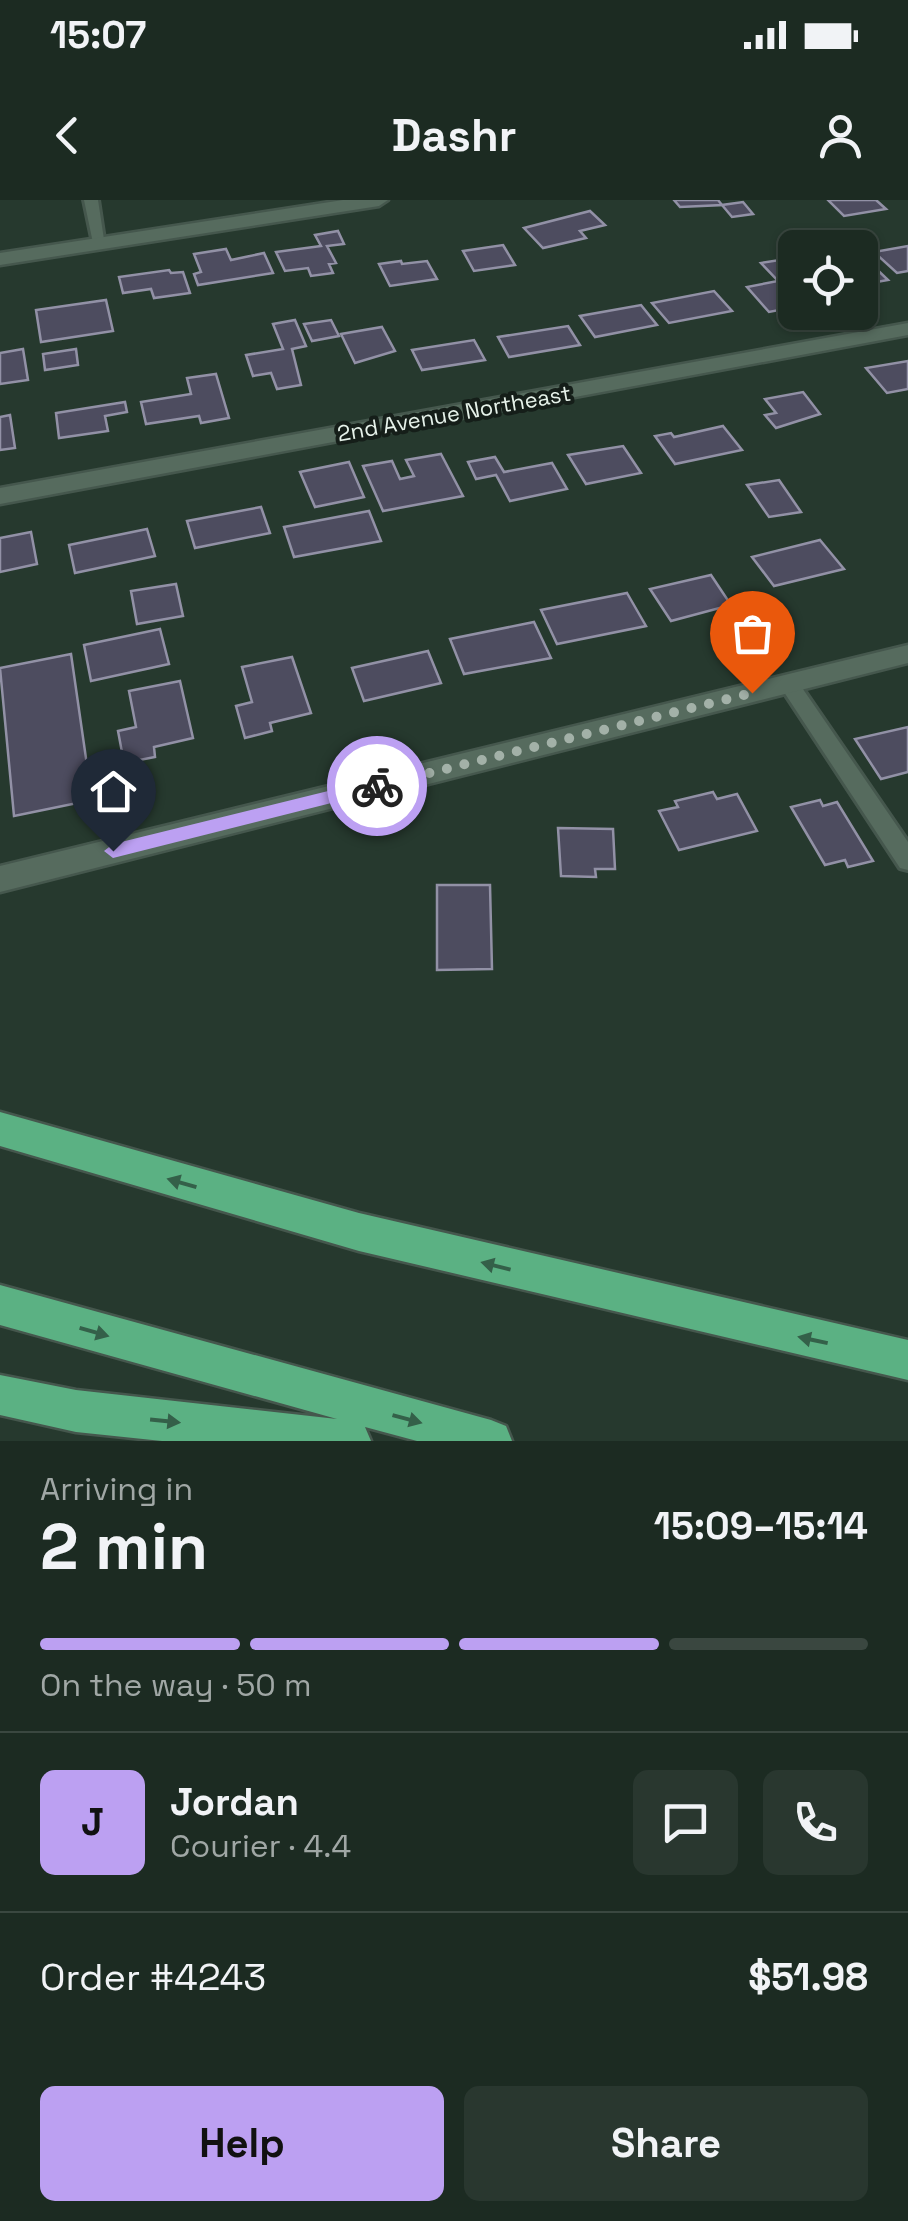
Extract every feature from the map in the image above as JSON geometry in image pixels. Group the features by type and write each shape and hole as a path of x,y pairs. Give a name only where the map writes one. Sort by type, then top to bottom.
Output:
{"highway":[{"path":"0,1129 359,1232 908,1360"},
{"path":"0,1305 491,1441"},
{"path":"0,1395 76,1411 350,1441"}],"street":[{"path":"0,259 379,200"},
{"name":"2nd Avenue Northeast","path":"0,496 908,329"},
{"path":"0,879 908,654"}],"lane":[{"path":"91,200 100,243"},
{"path":"789,684 908,861"}],"building":[{"path":"674,200 718,200 722,205 680,207"},
{"path":"828,200 876,200 886,209 844,216"},
{"path":"743,202 753,214 732,217 722,205"},
{"path":"590,211 605,225 580,231 586,238 543,248 524,228"},
{"path":"338,231 344,244 327,246 336,263 329,264 333,273 311,276 308,268 285,271 276,252 321,246 315,235"},
{"path":"503,245 515,265 474,271 463,251"},
{"path":"908,246 908,271 897,273 878,251"},
{"path":"226,249 231,260 264,253 273,273 198,285 194,274 201,272 194,254"},
{"path":"778,260 778,281 761,263"},
{"path":"427,261 437,279 390,286 379,264"},
{"path":"169,270 183,272 190,293 154,298 151,289 123,293 119,277"},
{"path":"778,281 778,310 769,312 747,287"},
{"path":"714,291 732,311 669,323 652,303"},
{"path":"106,300 113,331 41,342 36,310"},
{"path":"641,305 657,325 595,337 580,316"},
{"path":"295,320 306,346 292,349 301,385 277,389 271,373 253,376 246,355 283,349 273,324"},
{"path":"331,320 339,336 312,341 304,324"},
{"path":"568,326 580,345 509,357 498,337"},
{"path":"382,327 395,351 355,363 341,334"},
{"path":"474,340 485,360 422,370 412,350"},
{"path":"23,349 28,380 0,384 0,353"},
{"path":"76,349 78,365 45,370 43,354"},
{"path":"908,361 908,389 887,393 866,368"},
{"path":"216,374 229,418 201,423 199,416 146,424 141,402 191,394 187,378"},
{"path":"803,392 820,414 776,428 765,415 776,413 765,399"},
{"path":"125,402 127,412 105,416 108,431 59,438 56,413"},
{"path":"10,415 15,448 0,450 0,417"},
{"path":"723,426 742,450 675,464 655,436 671,433 674,437"},
{"path":"623,446 641,473 586,484 568,455"},
{"path":"441,454 463,496 383,511 363,466 392,461 400,479 414,476 406,460"},
{"path":"495,457 504,472 552,463 567,489 510,501 496,475 476,479 468,462"},
{"path":"349,462 364,497 315,507 300,472"},
{"path":"779,480 801,512 769,517 747,485"},
{"path":"261,507 270,533 195,548 187,521"},
{"path":"369,511 381,541 294,557 284,527"},
{"path":"147,529 155,556 75,573 69,545"},
{"path":"31,532 37,564 0,572 0,538"},
{"path":"820,540 844,569 774,586 752,557"},
{"path":"711,575 731,605 671,621 650,589"},
{"path":"176,584 183,616 137,624 131,591"},
{"path":"627,593 646,626 557,644 541,610"},
{"path":"534,622 551,658 464,674 450,639"},
{"path":"160,629 169,664 91,681 84,645"},
{"path":"428,651 441,683 364,701 352,668"},
{"path":"71,654 92,800 14,816 0,668"},
{"path":"292,657 311,713 270,723 272,731 245,738 236,706 252,702 242,667"},
{"path":"180,681 193,738 154,747 155,757 124,763 118,731 136,727 129,691"},
{"path":"908,727 908,772 881,779 855,739"},
{"path":"713,792 717,799 737,794 757,831 679,850 659,811 678,807 675,801"},
{"path":"820,800 823,806 837,802 873,861 848,867 845,860 825,865 791,807"},
{"path":"558,828 613,829 615,869 595,869 596,877 561,876"},
{"path":"437,885 490,885 492,969 437,970"}],"way so far":[{"path":"377,786 752,693"}],"route":[{"path":"113,851 377,786"}]}
